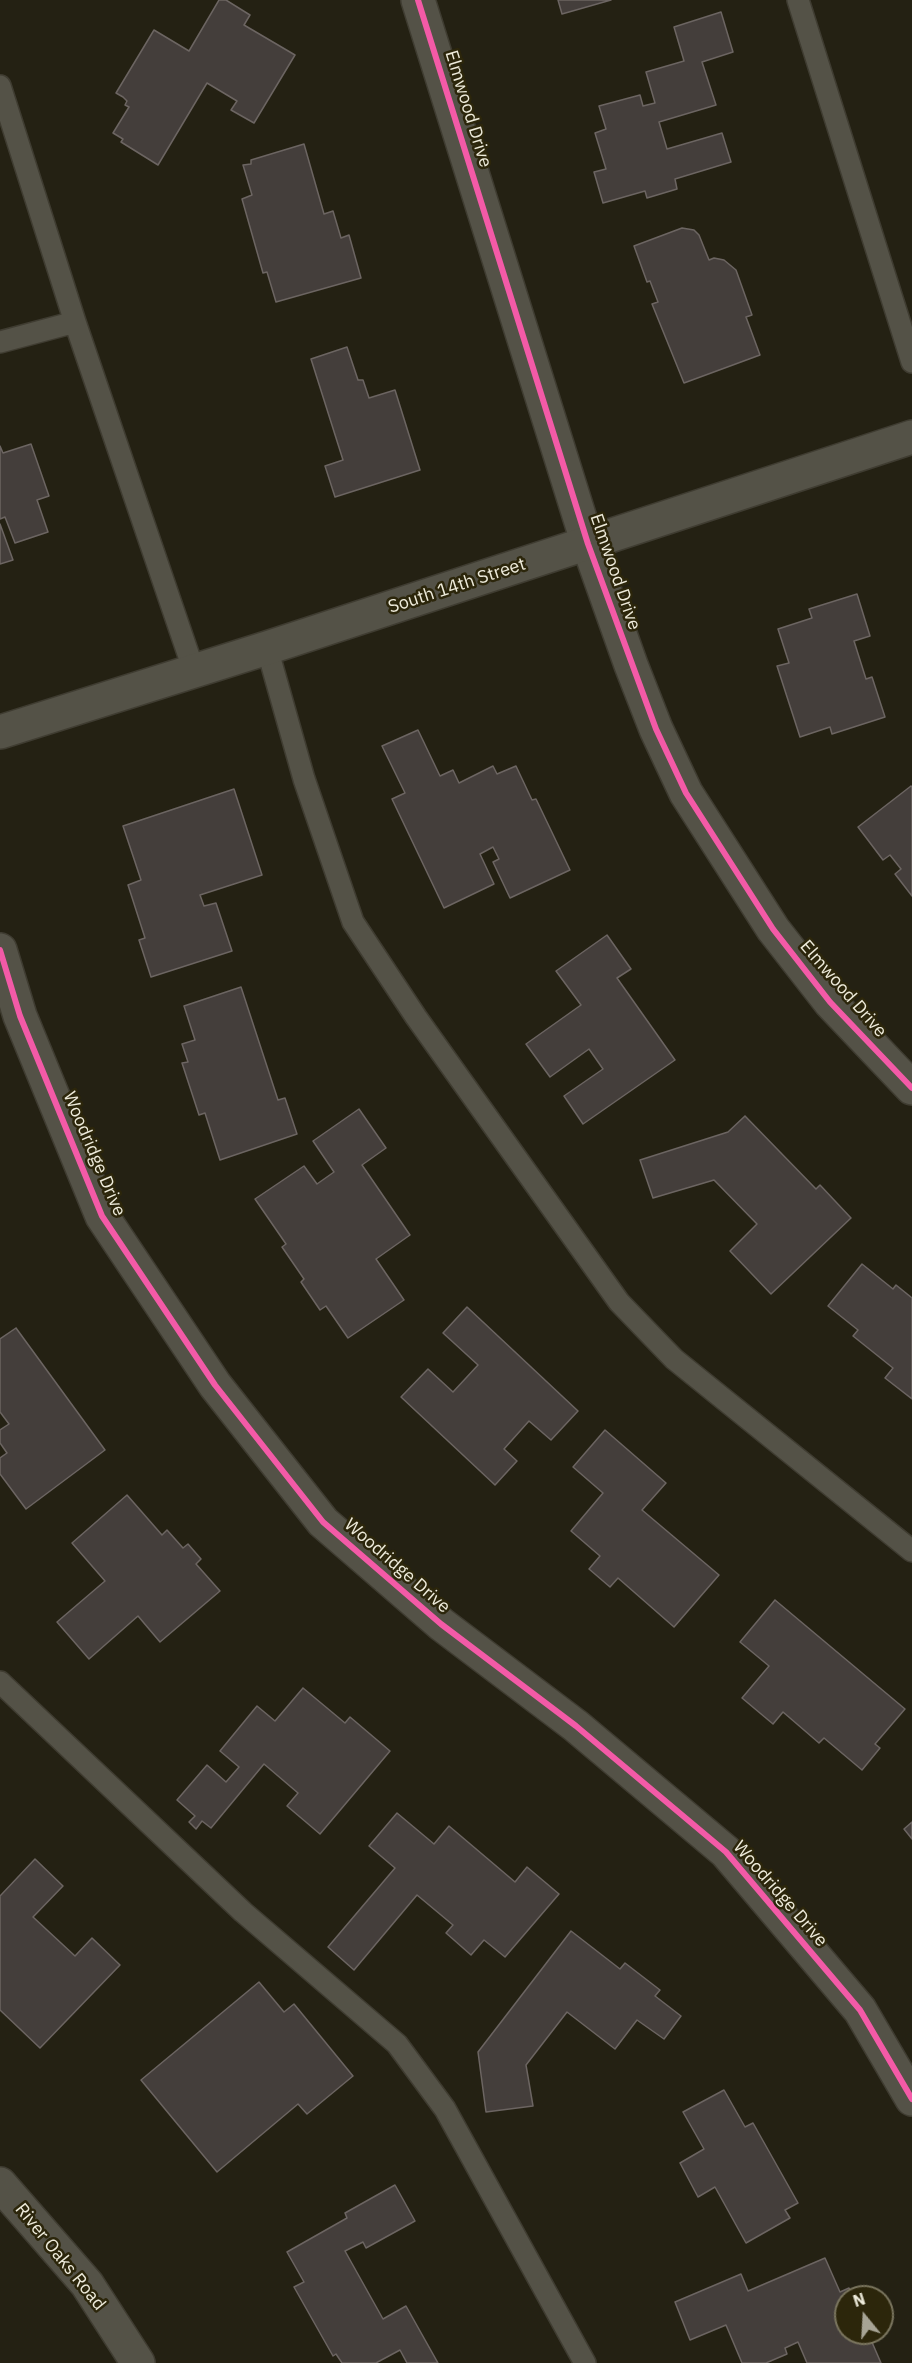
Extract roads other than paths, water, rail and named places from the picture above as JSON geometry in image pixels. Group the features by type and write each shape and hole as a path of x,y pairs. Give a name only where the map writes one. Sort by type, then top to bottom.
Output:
{"street":[{"name":"Elmwood Drive","path":"418,0 588,544 656,729 686,793 773,929 830,1002 912,1088"},
{"name":"South 14th Street","path":"0,732 267,648 912,437"},
{"name":"Woodridge Drive","path":"0,951 20,1016 102,1216 215,1385 323,1522 441,1624 576,1726 726,1852 860,2010 912,2099"},
{"name":"River Oaks Road","path":"0,2184 87,2284 138,2363"}],"lane":[{"path":"798,0 912,362"},
{"path":"0,86 75,321 194,671"},
{"path":"0,342 75,321"},
{"path":"267,648 304,779 353,922 416,1017 612,1293 674,1359 912,1551"},
{"path":"0,1682 243,1912 397,2044 445,2109 585,2363"}]}
